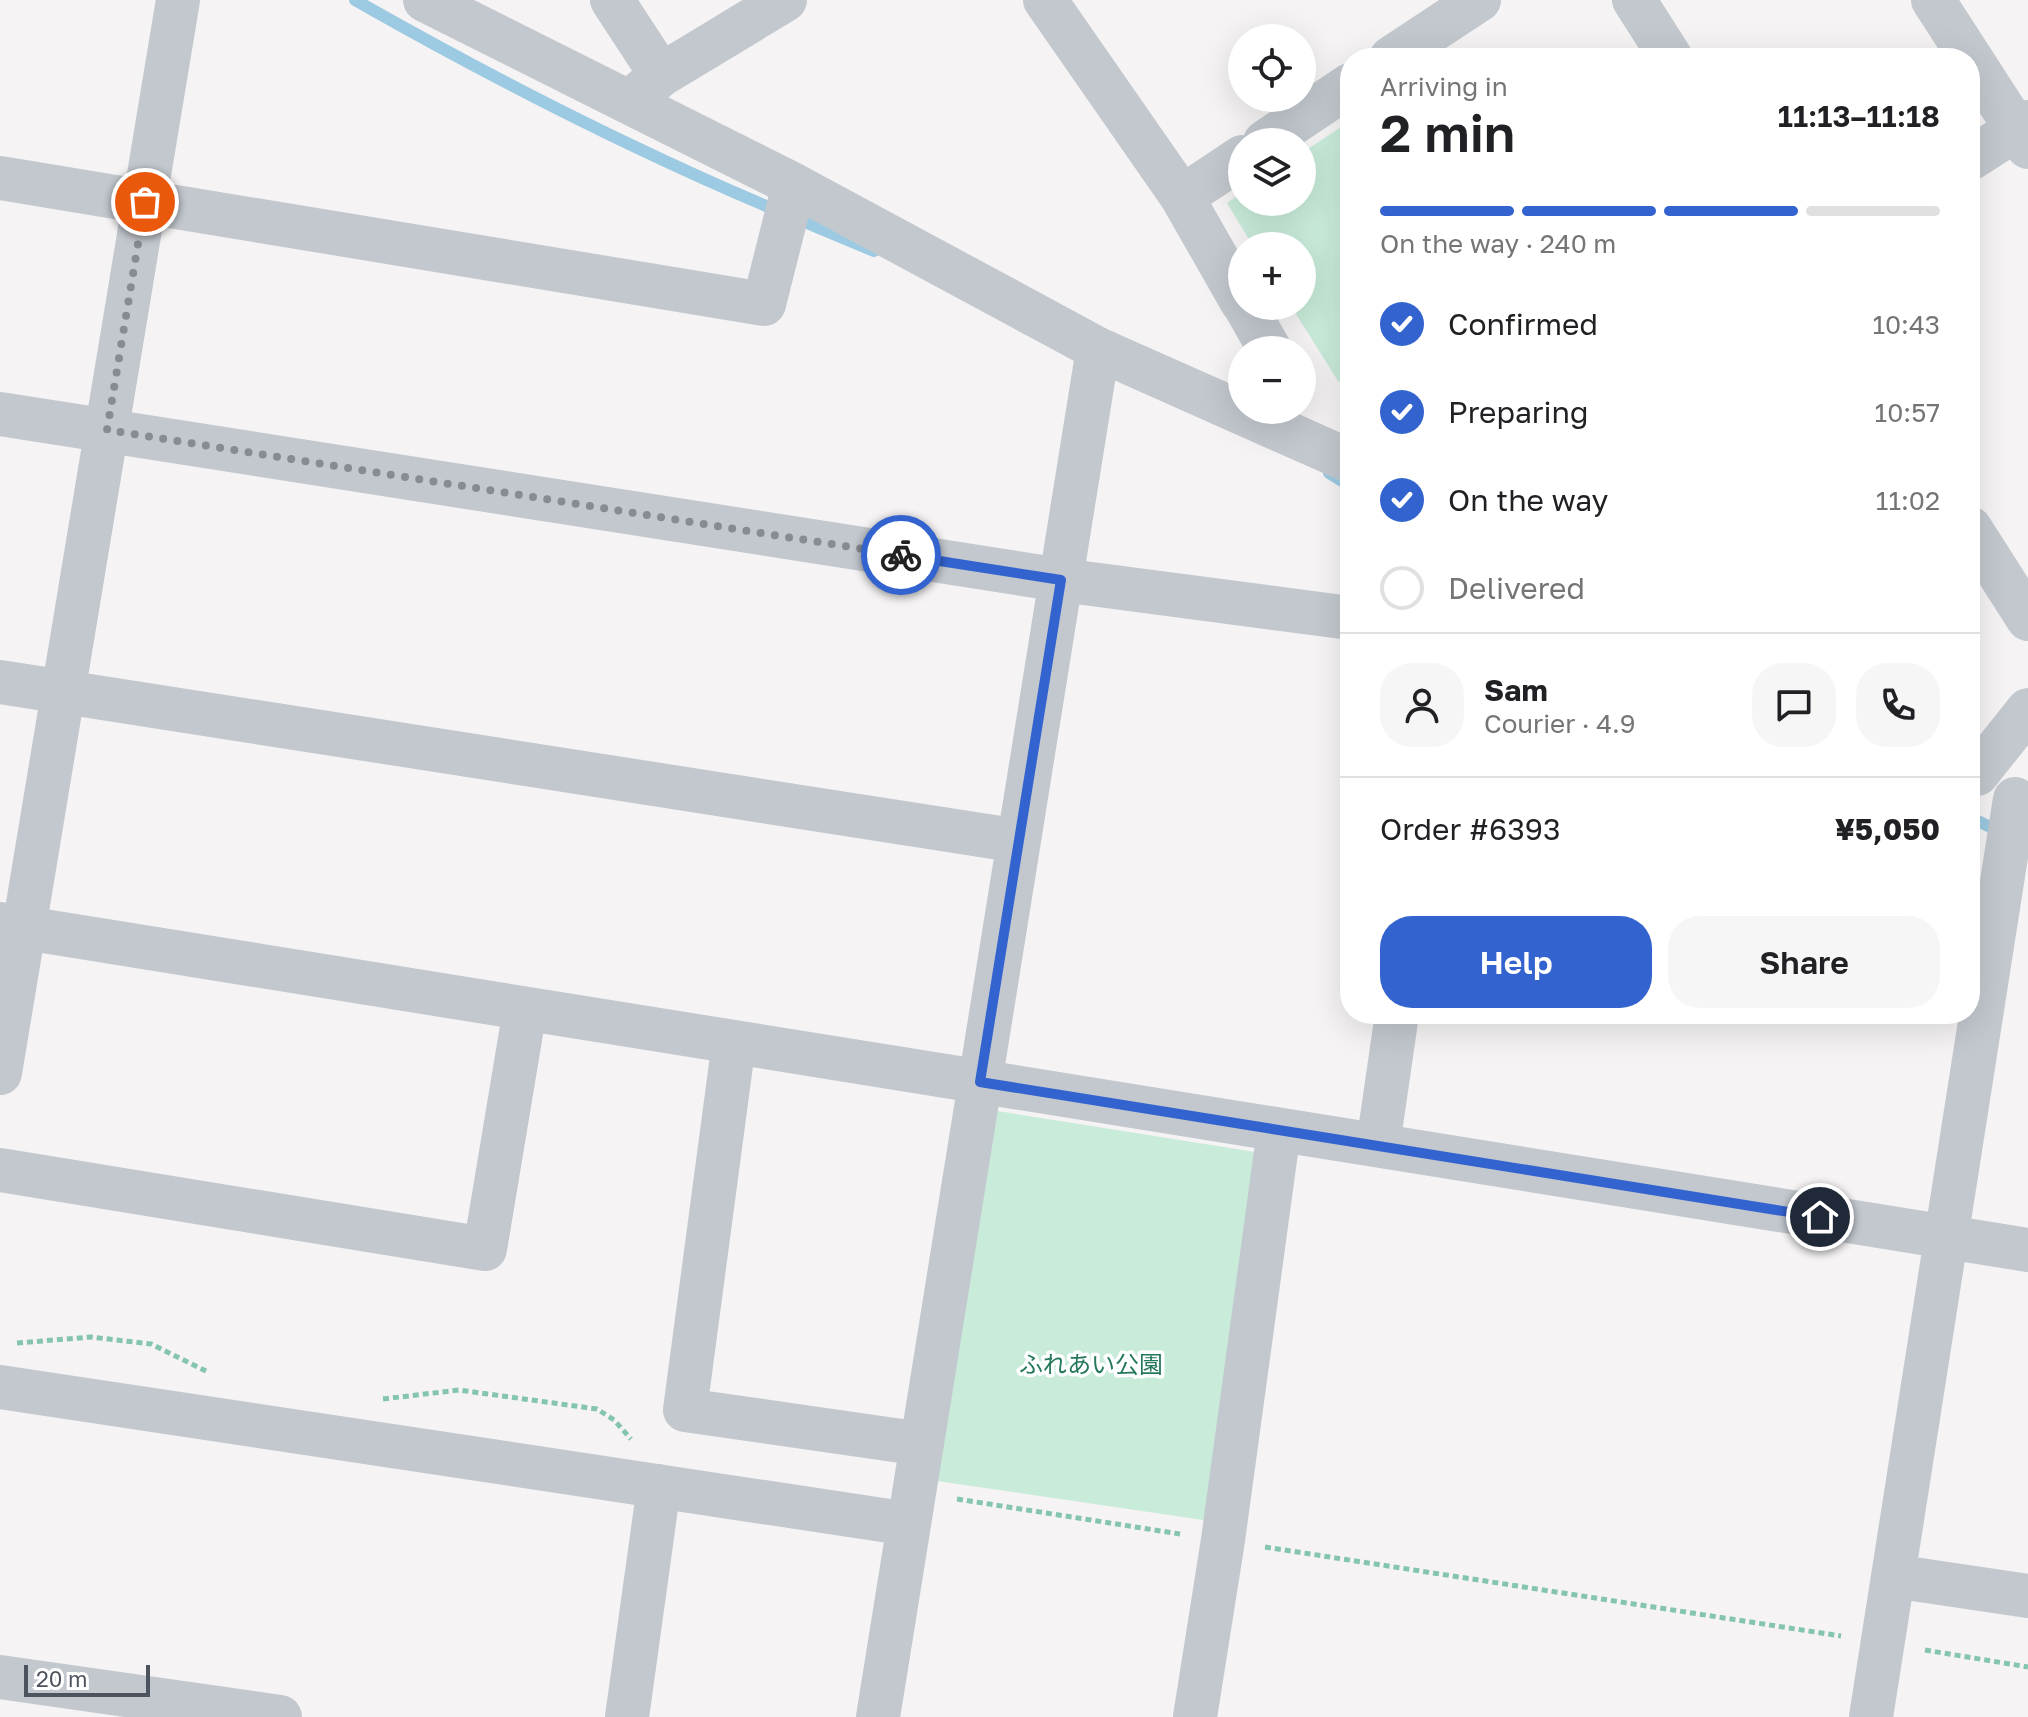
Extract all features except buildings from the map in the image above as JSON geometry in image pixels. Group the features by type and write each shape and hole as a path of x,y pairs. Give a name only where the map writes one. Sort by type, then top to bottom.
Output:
{"street":[{"path":"0,1073 12,926 64,692 178,0"},
{"path":"425,0 645,88 794,185 1098,349 1338,456"},
{"path":"612,0 645,88"},
{"path":"645,88 785,0"},
{"path":"1045,0 1182,197 1228,278"},
{"path":"1406,48 1479,0"},
{"path":"1634,0 1665,48"},
{"path":"1933,0 1966,48"},
{"path":"1980,69 2024,133 1980,154"},
{"path":"1286,128 1340,92"},
{"path":"1182,197 1228,166"},
{"path":"0,178 764,304 794,185"},
{"path":"878,1717 1098,349"},
{"path":"0,414 1061,580 1340,617"},
{"path":"1314,424 1338,456"},
{"path":"1980,544 2028,619"},
{"path":"0,682 1019,841"},
{"path":"1980,765 2028,710"},
{"path":"1980,776 2022,802 1980,981"},
{"path":"12,926 2028,1250"},
{"path":"0,1170 485,1249 525,1009"},
{"path":"1378,1145 1396,1024"},
{"path":"1871,1717 1946,1237 1973,1024"},
{"path":"734,1042 685,1410 922,1444"},
{"path":"1195,1717 1223,1540 1279,1130"},
{"path":"0,1387 650,1467 911,1508"},
{"path":"627,1717 650,1467"},
{"path":"1893,1576 2028,1596"},
{"path":"23,1692 280,1717"}],"path":[{"path":"15,1343 91,1337 151,1344 218,1378"},
{"path":"375,1400 459,1390 597,1409 614,1420 650,1467"},
{"path":"911,1508 1223,1540 2028,1667"}],"green space":[{"path":"1340,128 1340,382 1316,346 1316,336 1310,336 1300,320 1316,320 1316,232 1245,232 1235,216 1316,216 1316,144"},
{"name":"ふれあい公園","path":"991,1110 1255,1152 1210,1521 937,1481"}],"waterway":[{"path":"355,0 564,112 778,211"},
{"path":"795,218 874,251"},
{"path":"1329,473 1340,480"},
{"path":"1980,822 2000,832"}],"way so far":[{"path":"145,202 107,430 901,555"}],"route":[{"path":"901,555 1061,580 980,1082 1820,1217"}]}
